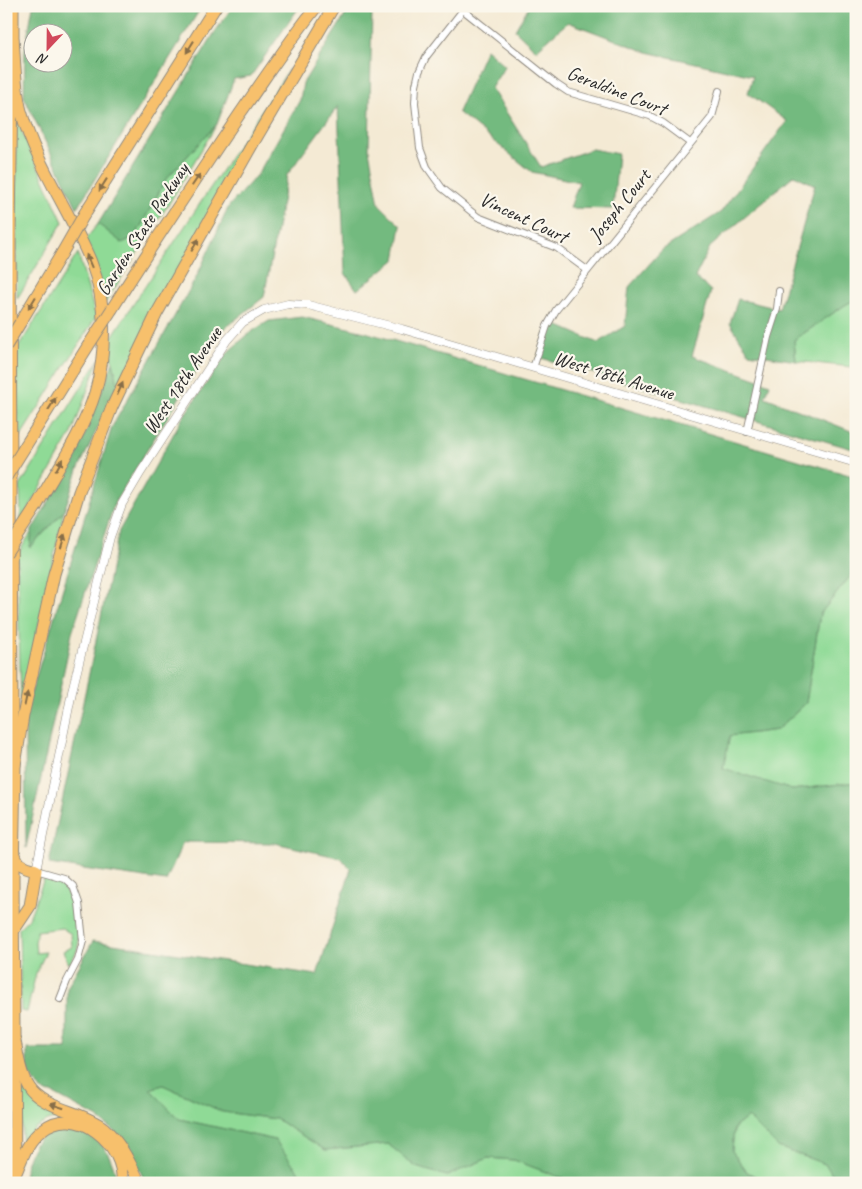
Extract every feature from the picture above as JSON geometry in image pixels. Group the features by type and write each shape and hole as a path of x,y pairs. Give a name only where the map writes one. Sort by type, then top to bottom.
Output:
{"highway":[{"path":"13,6 10,256 12,723 15,765 15,853 13,877 15,1179"},
{"path":"6,346 85,213 216,6"},
{"name":"Garden State Parkway","path":"6,477 88,346 226,134 293,36 317,6"},
{"path":"15,765 25,707 57,565 79,492 112,407 157,313 252,145 334,6"},
{"path":"6,553 36,507 76,434 91,402 101,366 103,336 98,287 90,261 43,166 21,110 17,88 13,39"},
{"path":"14,930 30,906 36,870 21,866 16,859 15,853"},
{"path":"15,1042 21,1070 33,1093 44,1101 81,1114 103,1128 118,1142 140,1183"},
{"path":"15,1179 26,1149 35,1136 50,1124 69,1121 78,1122 88,1127 110,1146 121,1167 122,1183"}],"street":[{"name":"Geraldine Court","path":"464,8 568,92 650,116 690,143"},
{"name":"Vincent Court","path":"464,8 426,56 419,72 415,103 420,148 427,166 442,188 478,217 551,245 588,270"},
{"name":"Joseph Court","path":"533,368 551,318 712,117 720,91"},
{"path":"747,432 768,337 777,310 779,291"},
{"name":"West 18th Avenue","path":"36,870 73,687 115,520 141,472 218,353 238,327 250,317 271,307 288,304 308,305 371,320 856,463"},
{"path":"36,870 64,878 73,886 78,903 83,941 78,960 67,980 60,1000"}],"green space":[{"path":"33,6 202,6 77,208 24,97 25,72 72,72 72,22 30,22"},
{"path":"233,6 300,6 251,76 234,79 217,124 166,179 135,237 122,243 98,224 215,32"},
{"path":"351,6 375,6 372,10 369,150 379,204 401,226 395,260 357,290 345,273 338,106 287,175 264,297 220,332 115,502 72,633 26,848 25,713 112,427 196,278 229,206 258,174 300,100 303,83"},
{"path":"529,6 856,6 856,299 794,340 796,361 749,353 730,323 738,299 779,309 815,185 794,175 710,247 695,277 711,291 692,356 770,384 765,397 856,433 856,450 538,357 550,322 598,343 625,326 629,287 662,250 721,212 787,121 748,93 753,76 647,52 568,22 536,50 515,30"},
{"path":"486,49 505,66 491,88 541,167 592,149 618,154 613,209 570,208 579,182 532,172 458,112"},
{"path":"289,69 118,385 107,344"},
{"path":"16,118 63,222 17,299"},
{"path":"217,124 105,303 85,240 98,224 122,242 135,237 166,179"},
{"path":"78,253 96,317 17,442 16,351"},
{"path":"856,299 856,358 852,367 796,361 794,340"},
{"path":"302,317 365,332 856,477 856,569 820,614 806,703 777,730 730,736 723,768 792,790 856,782 856,1183 839,1183 825,1164 778,1147 748,1117 734,1128 732,1151 747,1172 768,1183 575,1183 514,1160 488,1158 447,1176 416,1167 388,1144 325,1150 276,1119 223,1112 163,1085 150,1089 179,1119 275,1140 307,1183 146,1183 124,1140 98,1118 52,1093 44,1092 27,1073 27,1049 67,1049 67,988 93,941 317,975 351,869 341,858 275,843 183,842 166,881 49,864 119,531 183,417 229,351 251,332 269,321"},
{"path":"99,359 72,433 21,522 20,486"},
{"path":"113,362 118,385 78,470 64,511 30,548 32,530 78,452"},
{"path":"64,511 21,704 17,555 32,531 30,548"},
{"path":"856,569 856,782 792,790 723,769 729,736 777,730 806,703 820,614"},
{"path":"44,879 61,883 65,890 76,915 79,942 69,964 63,951 72,947 71,934 62,928 37,931 36,953 46,952 36,973 27,1012 21,1011 19,928 29,918"},
{"path":"22,1083 36,1103 49,1110 74,1118 50,1120 35,1128 22,1146"},
{"path":"163,1085 223,1112 276,1119 325,1150 388,1144 416,1167 447,1176 488,1158 514,1160 575,1183 307,1183 275,1140 179,1119 149,1089"},
{"path":"748,1117 778,1147 825,1164 839,1183 768,1183 747,1172 732,1151 734,1128"},
{"path":"68,1126 84,1130 97,1140 111,1160 116,1183 24,1183 28,1159 40,1138 52,1129"}]}
